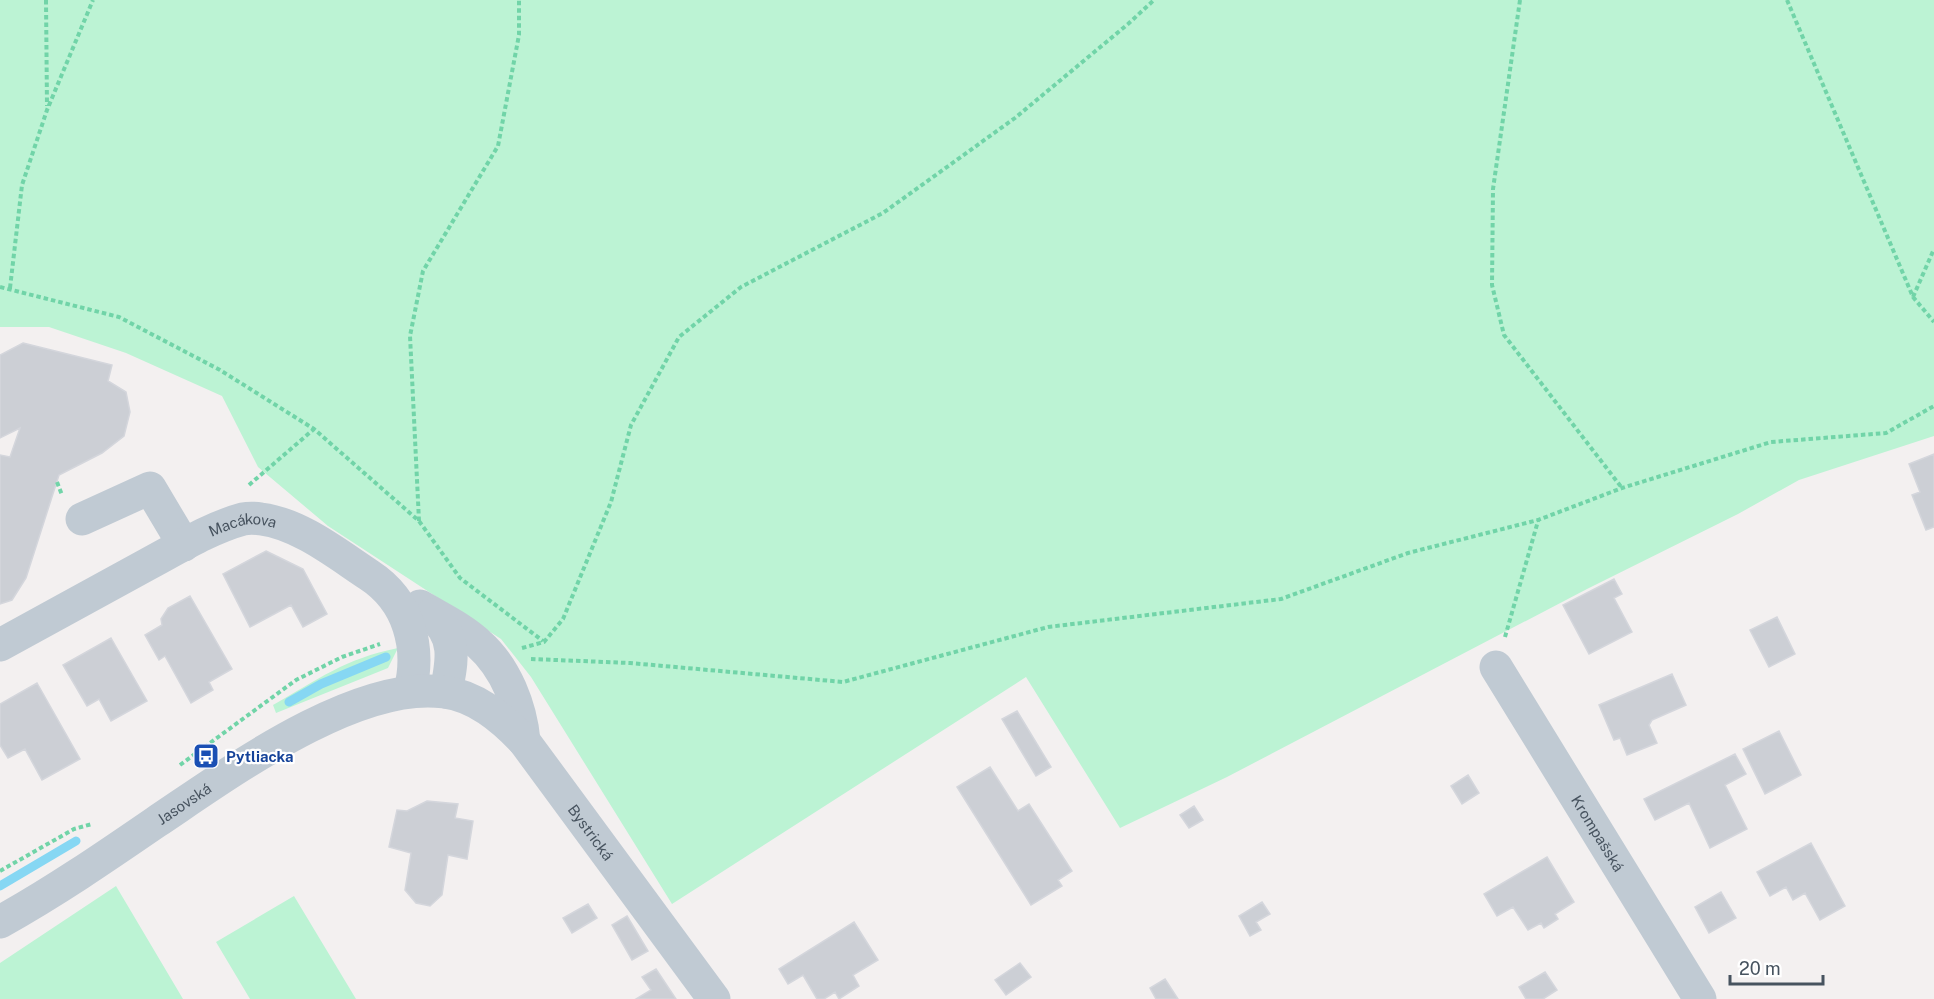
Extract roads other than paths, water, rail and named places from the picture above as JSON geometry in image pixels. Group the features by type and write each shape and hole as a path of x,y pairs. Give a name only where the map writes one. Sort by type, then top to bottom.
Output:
{"street":[{"path":"81,519 150,488 184,545"},
{"name":"Macákova","path":"0,645 184,545 244,518 261,519 278,522 320,543 378,581 399,605 412,636 414,670 410,692"},
{"path":"378,581 471,638 490,657 518,704 524,741"},
{"path":"420,606 437,620 451,643 452,659 446,692"},
{"name":"Krompašská","path":"1496,667 1700,999"},
{"name":"Jasovská","path":"0,922 45,897 271,745 367,702 410,692 446,692"},
{"name":"Bystrická","path":"446,692 465,697 486,708 508,724 524,741 714,999"}],"waterway":[{"path":"289,702 321,684 386,657"},
{"path":"0,886 76,841"}],"place":[{"name":"Pytliacka","path":"206,756"}]}
